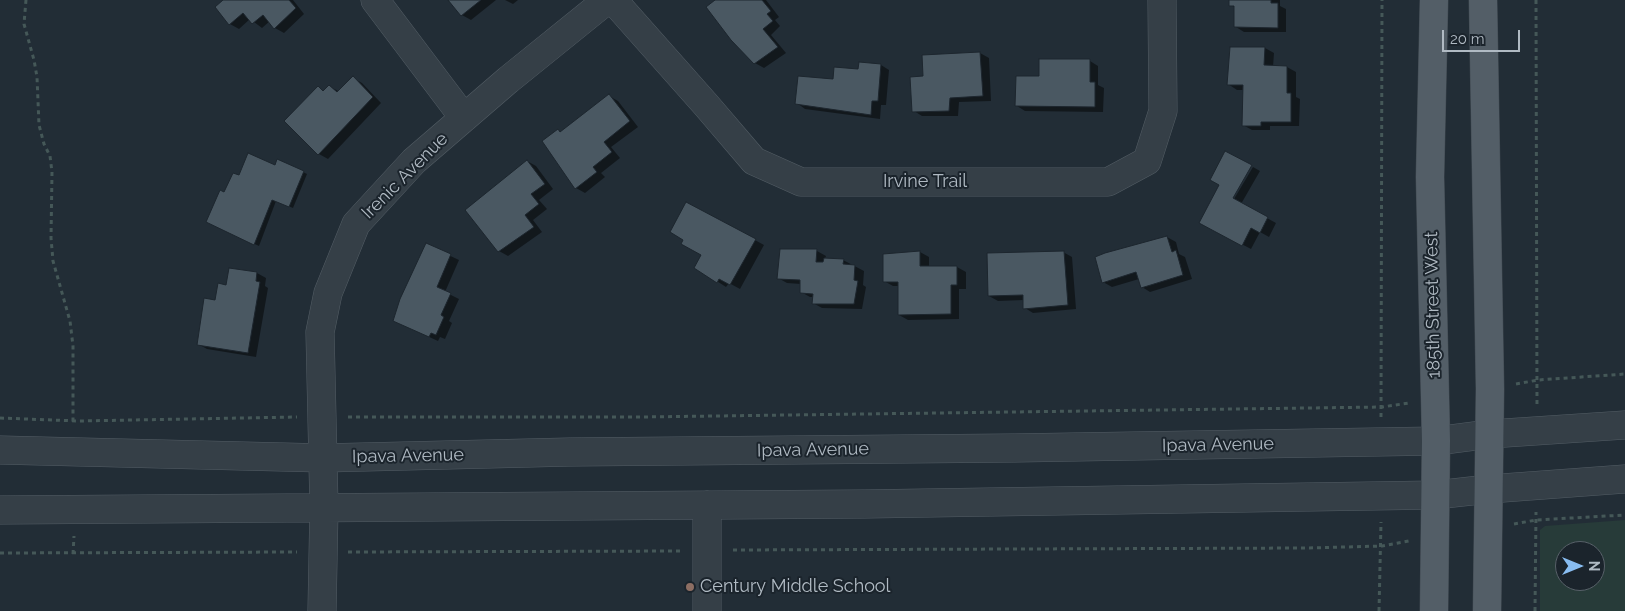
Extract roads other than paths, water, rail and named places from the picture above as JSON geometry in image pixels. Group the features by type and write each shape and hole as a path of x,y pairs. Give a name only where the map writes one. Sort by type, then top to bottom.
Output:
{"main road":[{"name":"185th Street West","path":"1434,0 1430,177 1436,441 1434,611"},
{"path":"1483,0 1490,389 1487,611"}],"street":[{"path":"375,0 464,118"},
{"name":"Irenic Avenue","path":"322,611 324,508 320,332 328,293 356,224 414,161 508,80 607,0"},
{"name":"Irvine Trail","path":"612,0 754,161 801,182 1108,182 1147,161 1163,111 1162,0"},
{"name":"Ipava Avenue","path":"0,450 323,458 570,452 1024,448 1436,441 1490,434 1625,425"},
{"path":"0,510 707,505 1435,495 1625,479"},
{"path":"707,505 707,611"}],"place":[{"name":"Century Middle School","path":"690,587"}]}
